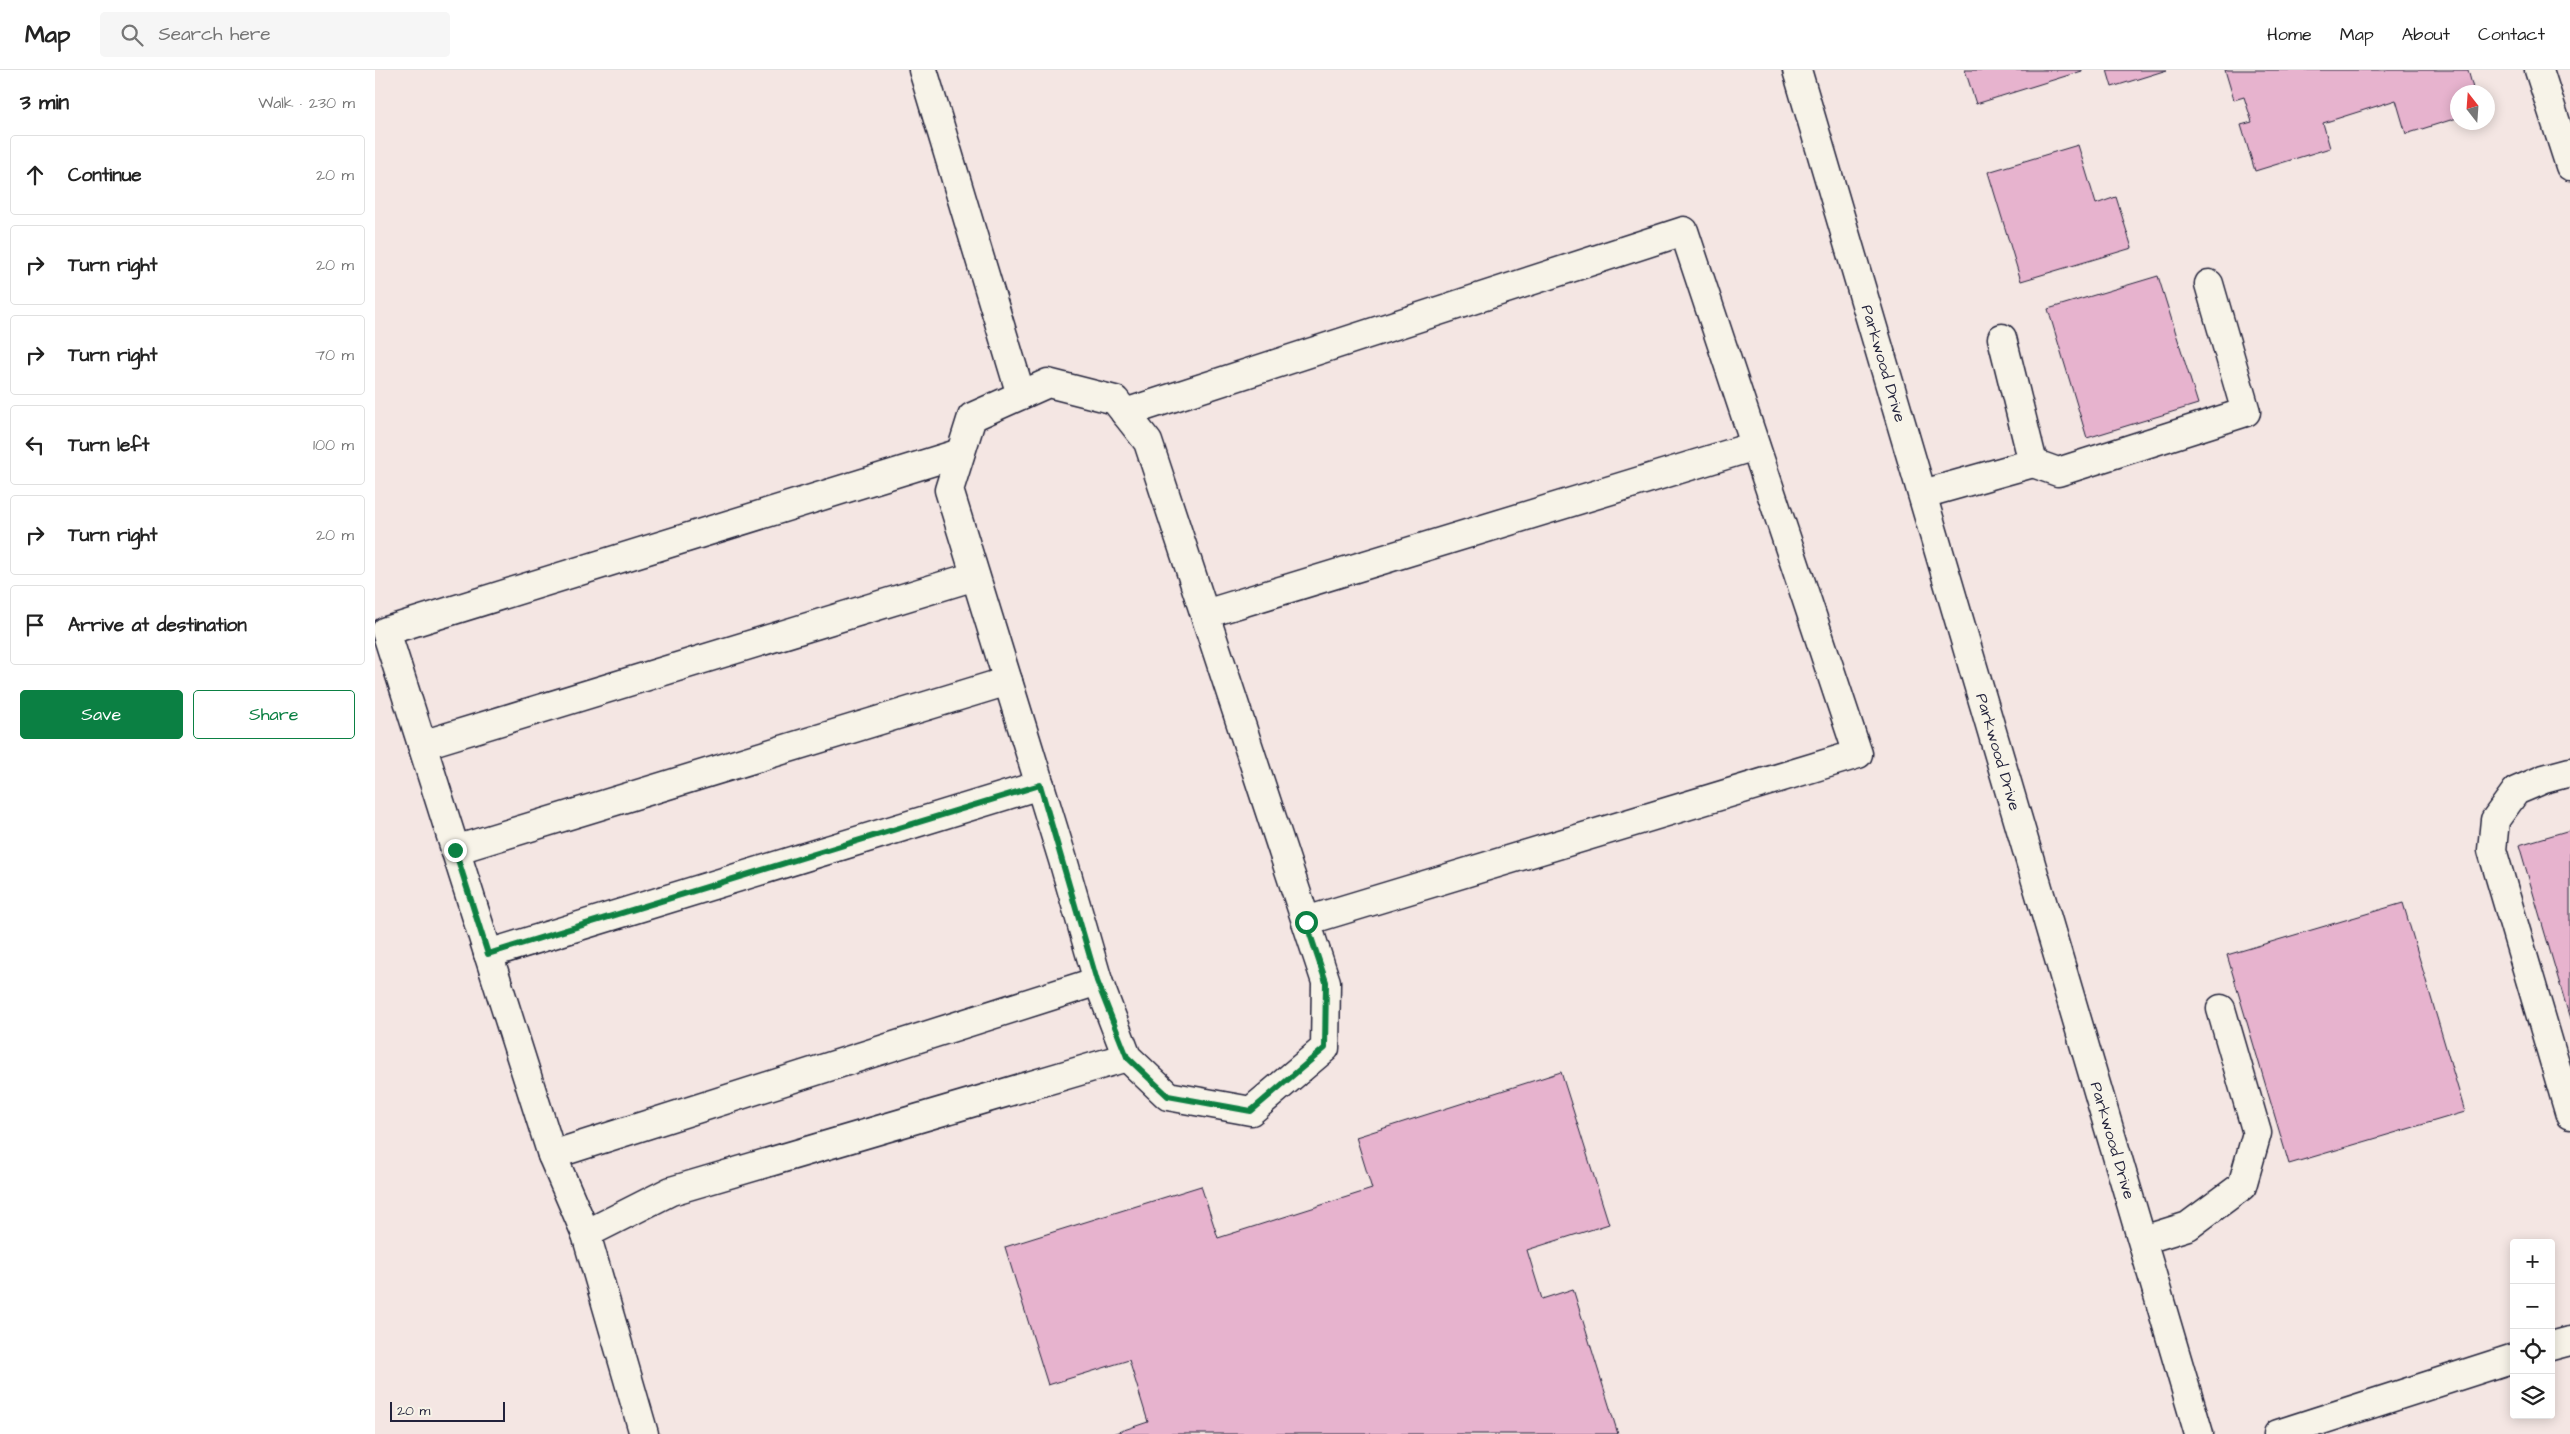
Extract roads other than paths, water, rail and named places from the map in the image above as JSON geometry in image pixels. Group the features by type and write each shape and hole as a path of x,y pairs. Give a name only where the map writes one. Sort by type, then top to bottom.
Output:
{"street":[{"path":"923,70 1021,395"},
{"name":"Parkwood Drive","path":"1797,70 2199,1434"},
{"path":"2539,70 2570,166"},
{"path":"1125,413 1684,231 1858,754 1306,922"},
{"path":"1923,494 2033,463 2058,472 2246,412 2209,284"},
{"path":"2002,338 2033,463"},
{"path":"1048,382 1115,400 1125,413 1148,442 1326,982 1325,1048 1251,1111 1168,1096 1127,1057 1097,981 1040,785 949,490 972,417 1048,382"},
{"path":"1205,614 1755,446"},
{"path":"644,1434 586,1234 552,1155 386,631 960,453"},
{"path":"422,745 975,576"},
{"path":"455,850 1008,681"},
{"path":"2570,772 2544,779 2517,791 2495,820 2492,850 2570,1115"},
{"path":"488,954 1040,785"},
{"path":"552,1155 1097,981"},
{"path":"2143,1240 2188,1226 2242,1186 2257,1133 2221,1009"},
{"path":"586,1234 671,1191 1127,1057"},
{"path":"2555,1345 2570,1340"},
{"path":"2278,1434 2510,1359"}]}
